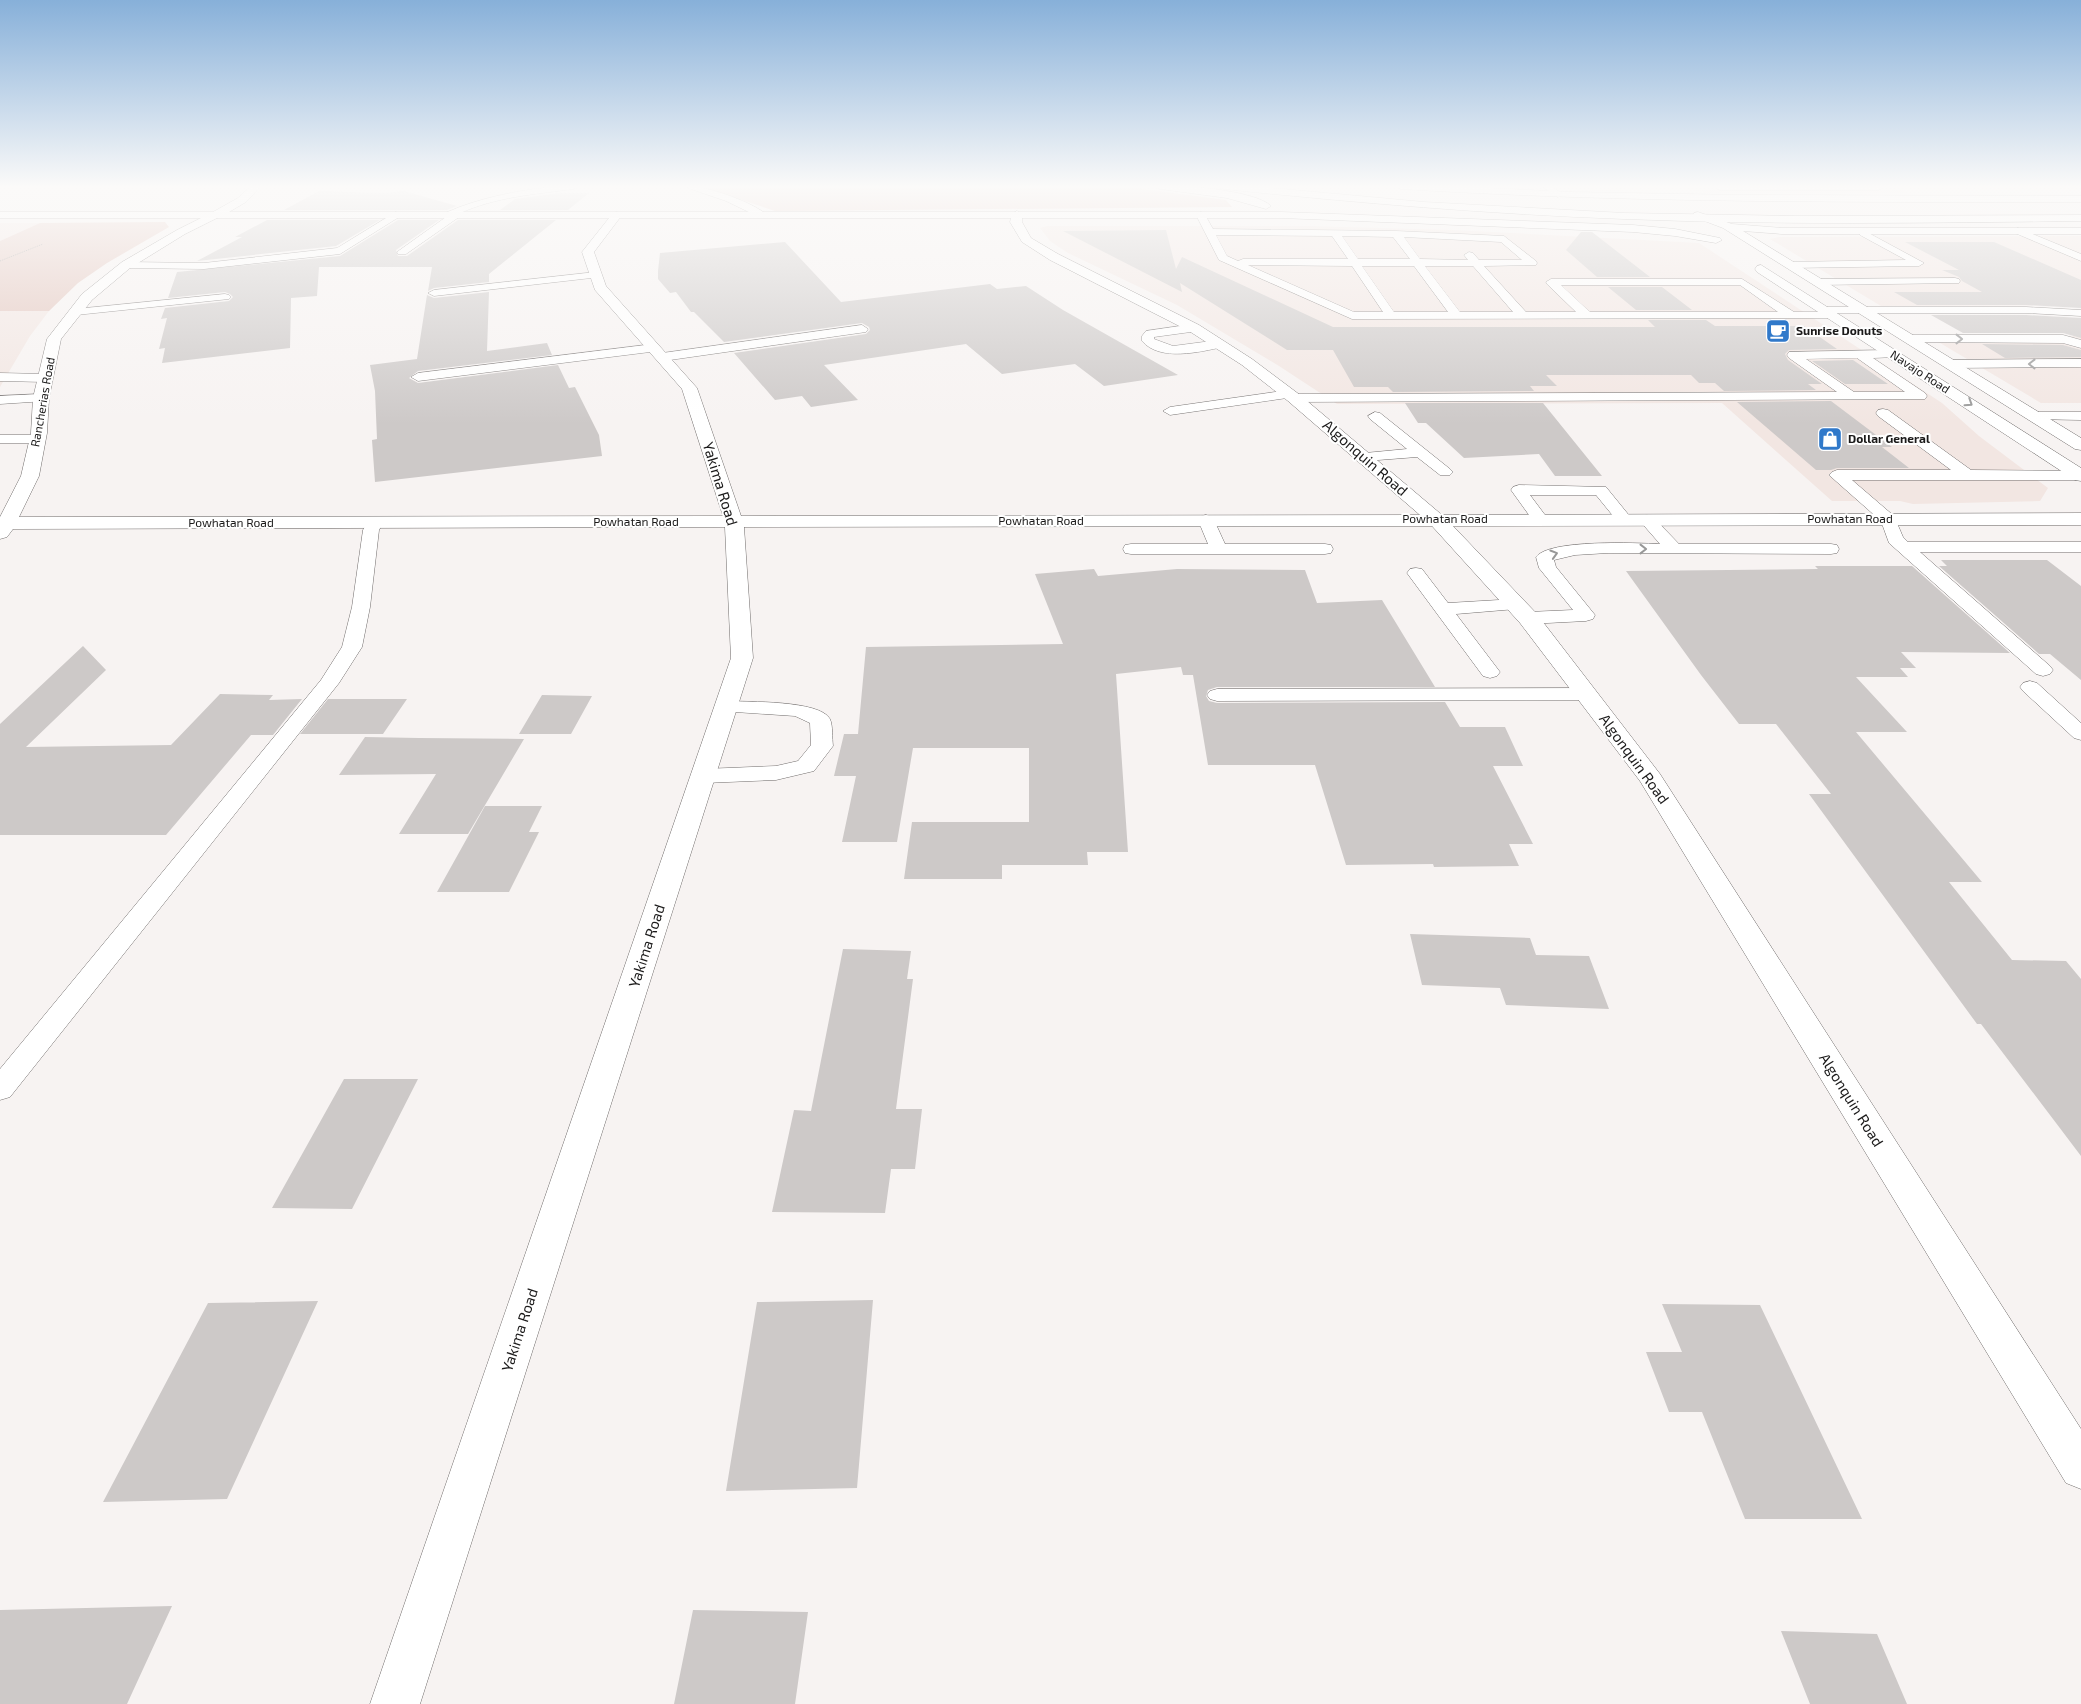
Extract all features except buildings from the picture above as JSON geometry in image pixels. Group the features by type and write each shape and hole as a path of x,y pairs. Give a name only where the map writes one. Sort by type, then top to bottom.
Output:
{"street":[{"name":"Rancherias Road","path":"2,527 30,476 36,439 39,433 44,380 54,339 87,297 125,266"},
{"name":"Yakima Road","path":"396,1704 742,658 734,522 689,388 600,287 593,266"},
{"name":"Algonquin Road","path":"1071,266 1194,328 1247,362 1292,396 1436,519 1522,611 1651,779 2081,1468"},
{"name":"Navajo Road","path":"1755,266 2080,475"},
{"name":"Navajo Road","path":"1790,266 2081,445"},
{"name":"Powhatan Road","path":"2,527 375,523 1436,519 2081,519"}],"lane":[{"path":"167,266 208,266"},
{"path":"1242,266 1352,316 1791,315 1863,310 2026,310 2081,313"},
{"path":"1295,266 1309,266"},
{"path":"1358,266 1390,316"},
{"path":"1421,266 1457,316"},
{"path":"1477,266 1523,316"},
{"path":"1494,266 1542,272 1742,282 1781,282"},
{"path":"1535,266 1586,315"},
{"path":"434,293 596,275"},
{"path":"1742,282 1791,315"},
{"path":"1816,282 1956,282"},
{"path":"1314,286 1322,302"},
{"path":"76,312 225,297"},
{"path":"1194,328 1150,334 1148,341 1156,347 1174,351 1219,344"},
{"path":"418,376 658,353 862,329"},
{"path":"1910,340 2063,339 2081,344"},
{"path":"1875,369 1892,354"},
{"path":"1170,411 1292,396 1850,396 1920,396 1875,369 1793,355 1827,371 1850,396"},
{"path":"1950,364 2081,363"},
{"path":"0,377 44,380"},
{"path":"0,384 44,380"},
{"path":"0,400 41,398"},
{"path":"1882,412 1967,475"},
{"path":"1375,416 1445,472"},
{"path":"2034,416 2081,416"},
{"path":"0,439 36,439"},
{"path":"1365,458 1420,452"},
{"path":"2043,670 1895,539 1888,519 1837,474 2080,475"},
{"path":"1540,519 1519,490 1600,490 1624,519"},
{"path":"1206,520 1219,549"},
{"path":"1647,520 1674,549"},
{"path":"0,1089 329,683 352,647 361,607 371,530 375,523"},
{"path":"1904,547 2081,546"},
{"path":"1131,549 1325,549"},
{"path":"1443,609 1586,615 1548,568 1545,557 1559,552 1674,549 1831,549"},
{"path":"1416,573 1490,672"},
{"path":"2030,687 2081,734"},
{"path":"1217,695 1586,694"},
{"path":"704,776 776,773 806,766 822,746 820,720 799,710 727,707"}],"shaded area":[{"path":"0,266 103,266 78,283 49,311 0,311"},
{"path":"1094,266 1733,266 1942,403 1979,436 2048,488 2040,501 1913,504 1900,501 1832,501 1722,403 1337,404 1279,366 1177,305"},
{"path":"1814,266 2081,266 2081,305 1881,306"},
{"path":"0,311 49,311 30,336 0,387"},
{"path":"2081,336 2081,403 2041,403 1930,337"}],"place":[{"name":"Sunrise Donuts","path":"1778,331"},
{"name":"Dollar General","path":"1830,439"}]}
